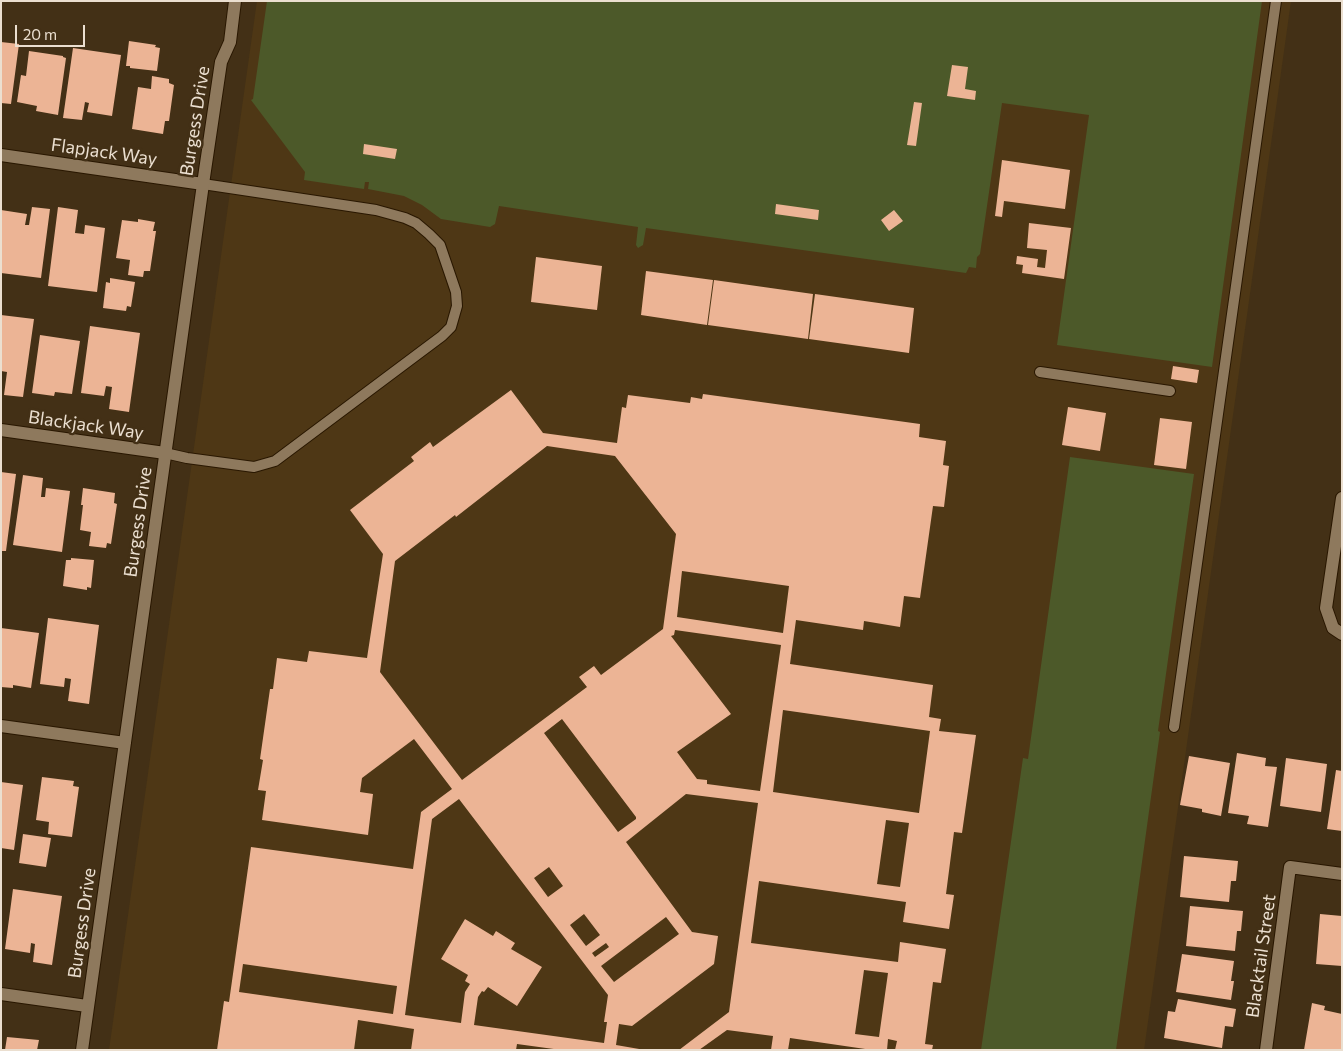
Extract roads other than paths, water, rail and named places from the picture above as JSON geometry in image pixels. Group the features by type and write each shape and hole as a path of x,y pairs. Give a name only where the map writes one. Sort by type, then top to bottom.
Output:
{"street":[{"name":"Burgess Drive","path":"82,1050 203,184 221,62 230,42 236,1"},
{"name":"Flapjack Way","path":"1,156 203,184"},
{"name":"Blackjack Way","path":"1,430 165,453"},
{"path":"1342,498 1326,608 1333,628 1342,634"},
{"path":"1,726 125,743"},
{"name":"Blacktail Street","path":"1266,1050 1290,867 1342,874"},
{"path":"1,994 88,1006"}],"lane":[{"path":"1174,728 1276,1"},
{"path":"165,453 212,462 254,467 264,466 276,461 442,336 451,327 457,306 456,292 440,245 416,223 376,210 203,184"},
{"path":"1040,372 1170,390"}]}
